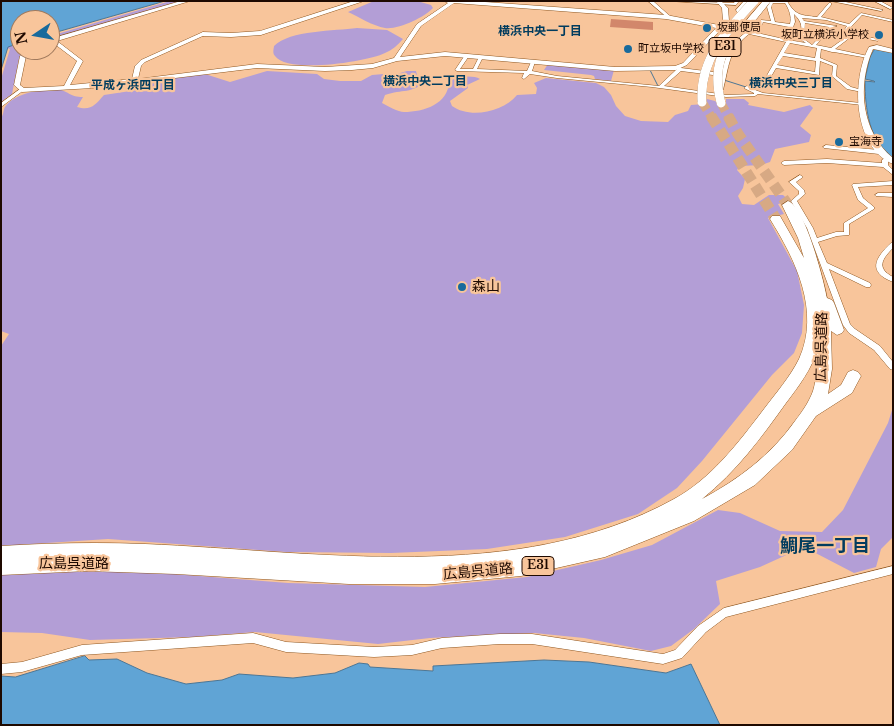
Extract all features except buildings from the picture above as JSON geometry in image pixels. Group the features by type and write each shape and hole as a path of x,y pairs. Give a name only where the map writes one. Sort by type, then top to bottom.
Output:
{"highway":[{"path":"701,81 704,64 718,35 738,6 748,1"},
{"name":"E31","path":"702,102 701,81 707,64 716,49 754,1"},
{"name":"E31","path":"720,97 716,77 721,55 733,35 761,1"},
{"path":"720,97 719,78 725,56 749,30 767,1"},
{"name":"広島呉道路","path":"1,555 96,551 369,564 454,562 504,558 555,550 599,539 640,524 682,503 718,476 751,440 792,383 807,357 813,334 811,298 782,212 801,232 819,265 824,368 820,392 810,412 786,446 753,479 732,492 648,535 600,551 550,564 471,574 415,577 324,575 92,563 1,566"},
{"path":"819,265 837,330"},
{"path":"810,412 847,389 853,376"}],"main road":[{"path":"203,34 231,35 261,32 361,1"}],"street":[{"path":"60,39 188,1"},
{"path":"444,1 670,18 749,30 758,30 762,21 792,26"},
{"path":"650,1 670,18"},
{"path":"671,1 720,2 736,4 738,6"},
{"path":"876,1 891,8"},
{"path":"396,59 419,25 454,2"},
{"path":"660,87 726,21 727,15 720,2"},
{"path":"773,23 769,7 772,2 786,2 803,22 805,29 802,39 815,47"},
{"path":"818,18 832,3 880,10"},
{"path":"803,22 848,27 866,8"},
{"path":"791,9 792,26 781,54 766,79 758,76 753,80 754,83 746,88 757,92 861,104"},
{"path":"861,14 893,21"},
{"path":"798,16 818,18 848,27"},
{"path":"774,66 816,74 817,59 815,47 832,26"},
{"path":"848,27 851,35"},
{"path":"720,97 731,50 749,30"},
{"path":"749,30 787,41 866,57"},
{"path":"135,80 138,66 143,61 203,34"},
{"path":"851,35 876,42 893,51"},
{"path":"832,51 833,48 851,35"},
{"path":"876,42 866,57 860,91 861,104 872,140 893,173"},
{"path":"60,47 80,61 66,87"},
{"path":"1,106 22,90 135,80 257,66 325,69 352,68 373,66 396,59 430,54 616,69 679,68 724,76"},
{"path":"781,54 817,59 835,65 834,76 849,88 860,91"},
{"path":"467,56 457,70 529,72 557,77 660,87 720,97 755,95 757,92"},
{"path":"474,71 481,57"},
{"path":"22,60 17,85 22,90"},
{"path":"524,78 533,62"},
{"path":"612,82 616,69"},
{"path":"826,147 883,158 893,162"},
{"path":"784,162 883,158"},
{"path":"800,177 792,182 802,191 802,194 794,201 810,228 815,241 819,265 847,325 852,331 876,348 893,368"},
{"path":"815,241 836,234 847,234 846,224 872,208 860,198 855,185 893,183"},
{"path":"878,195 893,195"},
{"path":"893,244 879,258 878,266 880,271 893,280"},
{"path":"819,265 868,285"},
{"path":"1,669 22,667 82,650 254,638 286,647 374,652 412,650 442,643 500,638 532,639 663,659 678,654 702,630 724,613 893,570"}],"shaded area":[{"path":"170,1 184,1 60,37 60,33"},
{"path":"374,1 417,1 431,5 433,8 411,22 390,28 376,25 348,12"},
{"path":"357,28 387,30 403,39 385,53 362,60 328,65 295,64 282,61 274,53 274,46 291,37 313,32"},
{"path":"10,49 10,60 19,60 12,94 1,102 1,79"},
{"path":"548,64 614,70 611,81 595,79 591,75 544,70"},
{"path":"267,71 317,74 324,79 361,81 372,75 384,74 390,76 407,71 416,71 417,75 426,77 427,81 411,90 385,95 382,103 404,112 412,112 434,105 440,101 448,90 449,82 460,77 480,79 467,85 468,88 450,101 452,106 459,110 477,113 503,106 517,95 536,94 537,88 534,83 546,78 596,83 604,87 625,116 641,121 668,122 675,115 688,111 691,105 705,104 707,99 719,104 726,104 726,99 744,99 749,103 748,105 784,112 810,105 813,108 800,126 811,135 809,142 775,149 770,162 761,165 740,166 737,170 745,179 743,188 738,196 742,204 754,205 769,195 783,195 790,201 778,204 784,214 768,218 797,271 804,305 802,333 794,353 772,375 702,461 677,488 638,514 565,537 487,549 391,553 286,552 108,539 1,546 1,346 9,334 1,331 1,118 5,107 15,98 31,92 55,89 83,97 77,107 89,108 104,95 137,90 161,79 205,74 230,82"},
{"path":"893,407 893,537 881,549 876,567 854,573 804,547 760,567 716,581 720,604 694,629 671,646 651,651 584,638 534,633 430,638 378,644 255,632 193,637 90,640 42,633 1,632 1,575 97,571 174,574 288,583 425,587 527,577 601,560 652,545 718,510 740,513 780,531 822,532 843,510 888,423"}],"water":[{"path":"1,1 165,1 60,31 60,10 10,10 10,46 8,47 1,70"},
{"path":"881,49 893,52 893,159 878,143 870,124 866,102 865,81 875,82 865,79 870,57 874,50"},
{"path":"85,656 89,660 117,659 147,673 186,684 222,680 239,674 293,678 335,673 359,663 368,664 370,667 433,671 433,666 544,660 589,662 666,673 691,664 720,725 1,725 1,676 15,677"}],"waterway":[{"path":"650,70 658,86"},
{"path":"724,80 746,87"}],"tunnel":[{"path":"702,102 712,118"},
{"path":"721,103 729,118"},
{"path":"711,116 776,219"},
{"path":"728,116 738,134 788,205"}],"place":[{"name":"坂郵便局","path":"707,28"},
{"name":"坂町立横浜小学校","path":"879,35"},
{"name":"町立坂中学校","path":"628,49"},
{"name":"宝海寺","path":"839,142"},
{"name":"森山","path":"462,287"}],"district":[{"name":"横浜中央一丁目","path":"540,32"},
{"name":"横浜中央二丁目","path":"425,82"},
{"name":"横浜中央三丁目","path":"791,84"},
{"name":"平成ヶ浜四丁目","path":"133,86"},
{"name":"鯛尾一丁目","path":"825,547"}]}
